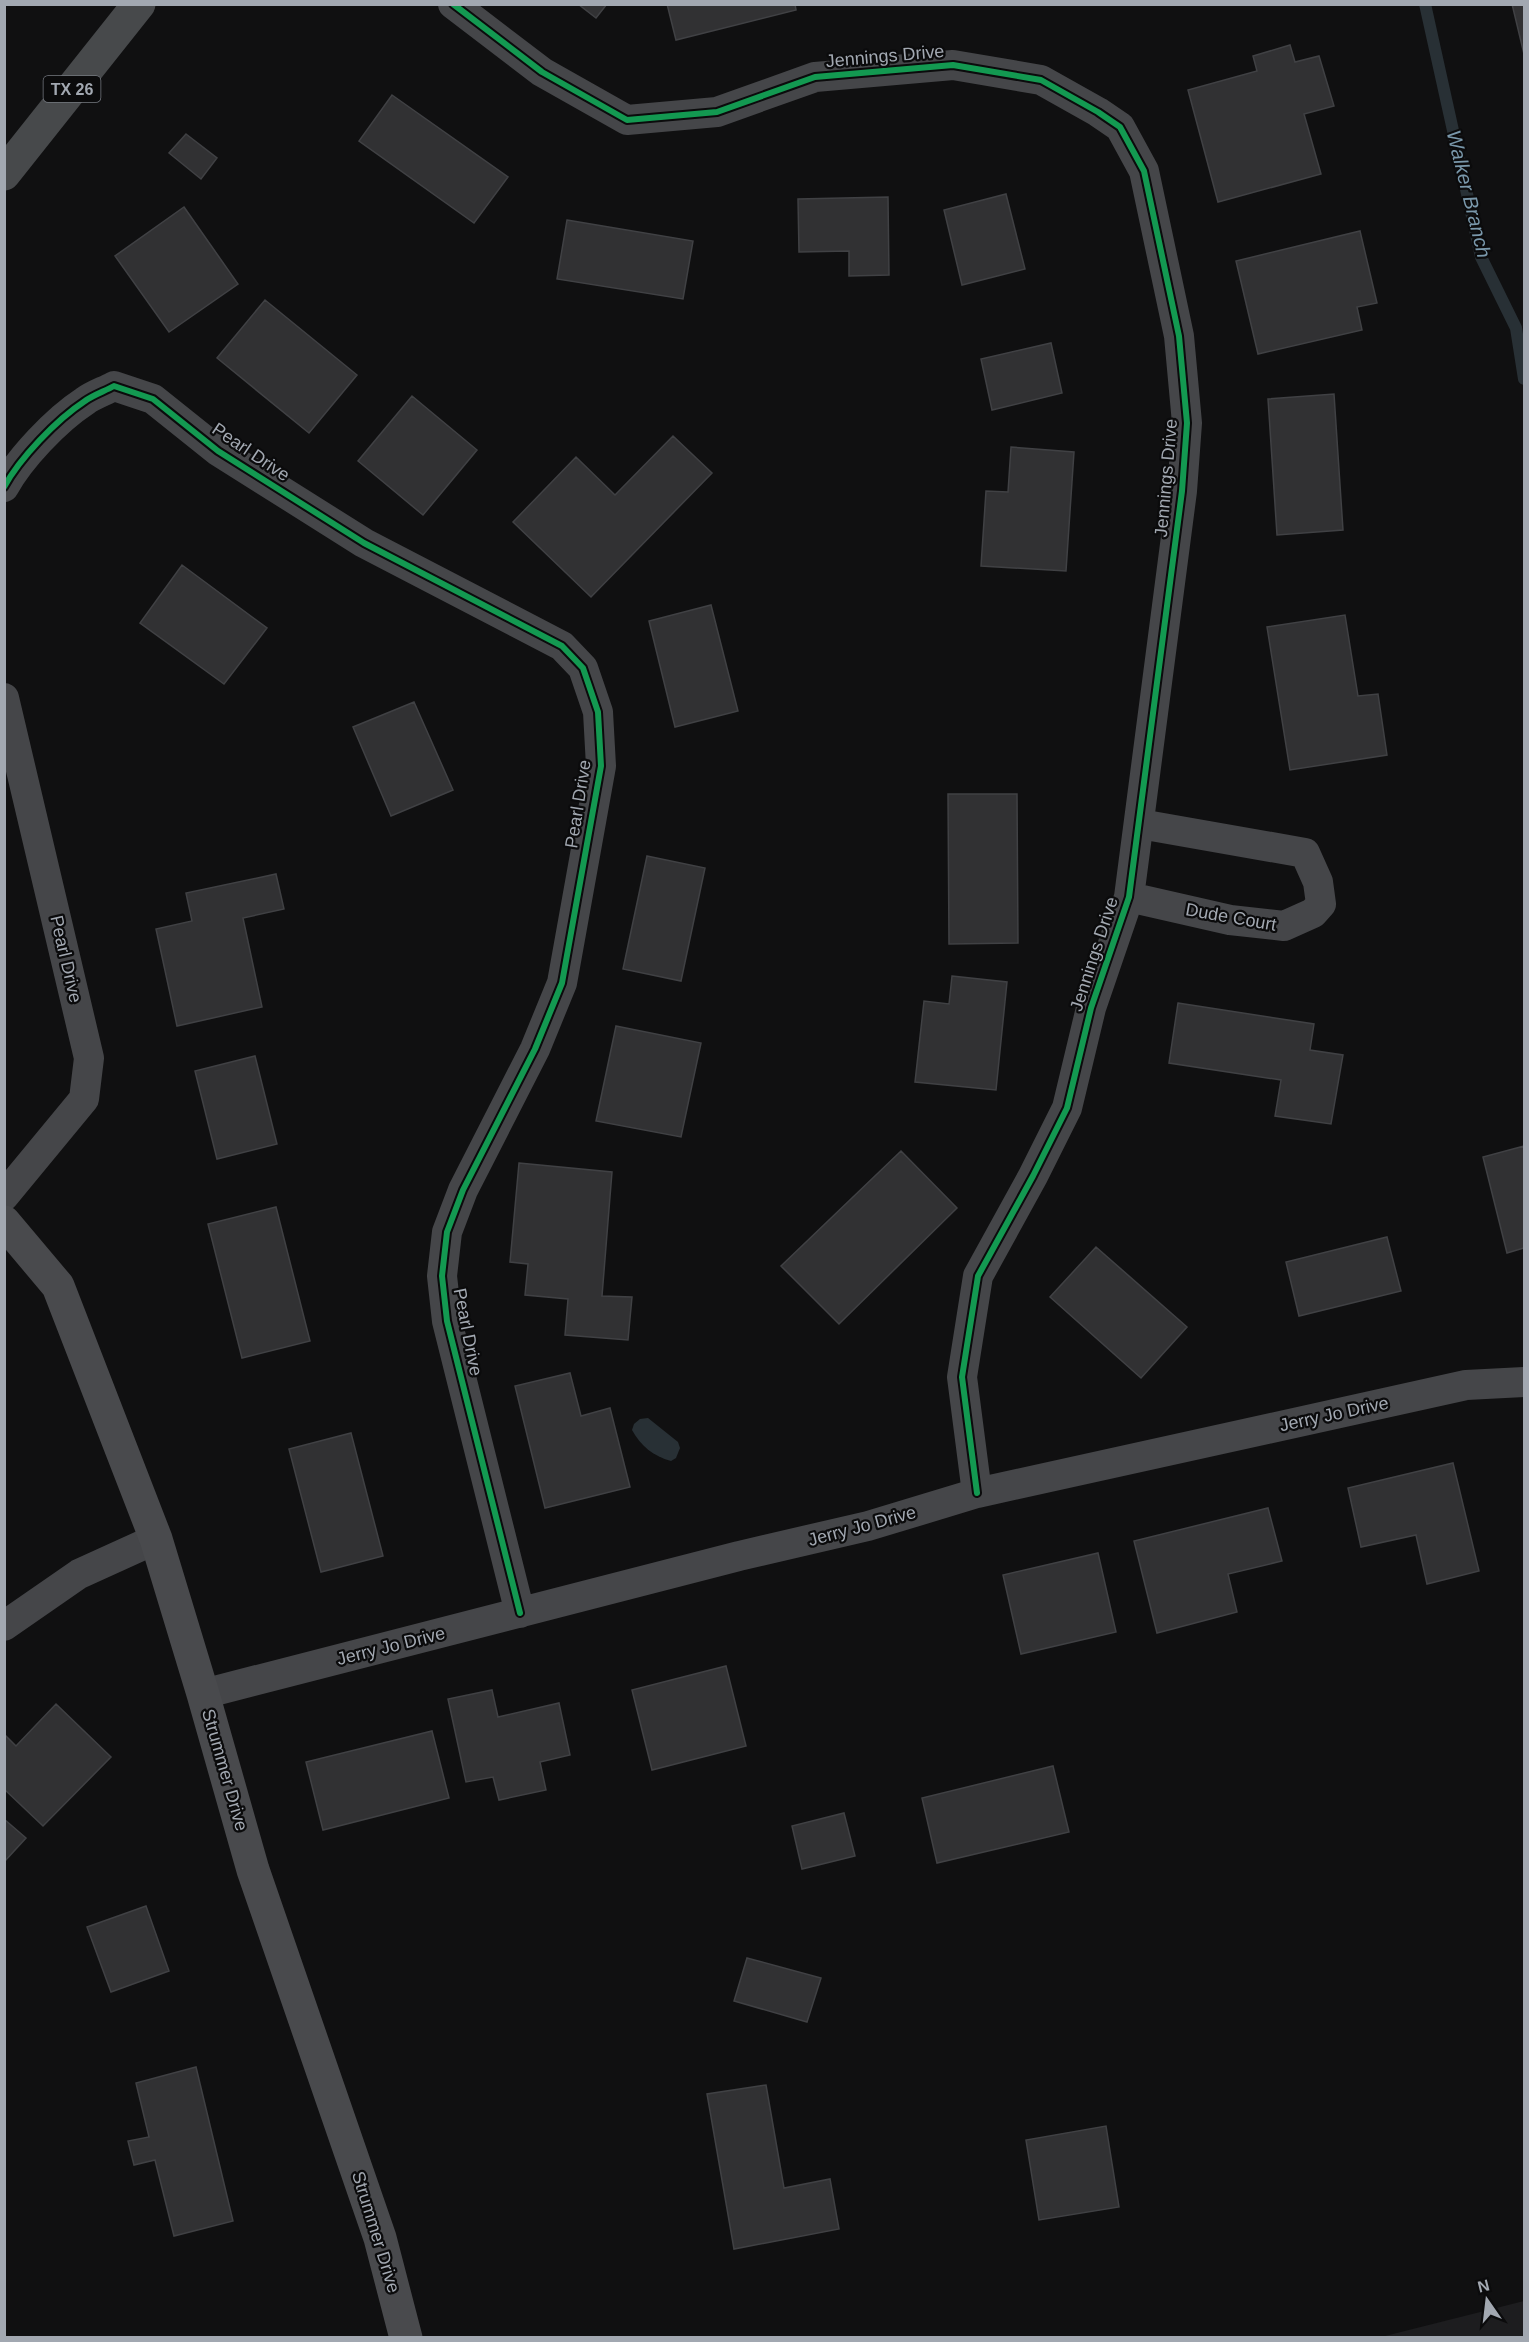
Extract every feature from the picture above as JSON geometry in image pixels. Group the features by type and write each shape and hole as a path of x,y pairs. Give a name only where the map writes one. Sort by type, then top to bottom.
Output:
{"main road":[{"name":"TX 26","path":"4,174 139,4"},
{"name":"Strummer Drive","path":"4,1222 58,1286 156,1539 253,1870 380,2238 406,2337"}],"street":[{"name":"Jennings Drive","path":"453,4 542,72 627,120 717,112 815,77 953,65 1041,80 1120,127 1144,171 1179,336 1187,423 1182,491 1140,824 1129,897 1091,1008 1067,1108 978,1276 962,1377 977,1493"},
{"name":"Pearl Drive","path":"4,487 12,473 55,426 85,401 114,386 153,399 218,451 345,530 562,646 583,668 598,712 602,766 561,983 535,1048 463,1190 447,1232 442,1276 447,1321 520,1613"},
{"name":"Pearl Drive","path":"4,698 89,1058 84,1099 4,1196"},
{"name":"Dude Court","path":"1129,897 1230,920 1284,926 1313,913 1321,904 1318,882 1305,853 1140,824"},
{"name":"Jerry Jo Drive","path":"203,1694 739,1556 868,1526 977,1493 1466,1385 1524,1382"},
{"path":"4,1626 79,1574 156,1539"}],"shaded area":[{"path":"648,1418 678,1442 680,1448 676,1458 671,1461 648,1450 636,1436 632,1430 634,1424 640,1419"},
{"path":"1524,2301 1524,2337 1381,2337"}],"building":[{"path":"578,4 607,4 596,18"},
{"path":"667,4 795,4 796,10 676,40"},
{"path":"1512,4 1524,4 1524,54"},
{"path":"1290,45 1295,62 1319,56 1334,106 1304,114 1321,174 1218,202 1188,90 1257,71 1253,56"},
{"path":"392,95 508,177 474,223 359,141"},
{"path":"186,134 217,158 201,179 169,153"},
{"path":"1006,194 1025,269 962,285 944,210"},
{"path":"888,197 889,275 849,276 849,251 799,252 798,199"},
{"path":"184,207 238,284 169,332 115,256"},
{"path":"567,220 693,241 683,299 557,279"},
{"path":"1360,231 1377,303 1357,307 1362,330 1258,354 1236,261"},
{"path":"265,300 357,375 309,433 217,358"},
{"path":"1051,343 1062,393 992,410 981,359"},
{"path":"1334,394 1343,530 1277,535 1268,399"},
{"path":"412,396 477,450 423,515 358,461"},
{"path":"673,436 712,473 591,597 513,522 576,457 615,495"},
{"path":"1011,447 1074,452 1066,571 981,566 986,491 1008,492"},
{"path":"182,565 267,628 224,684 140,623"},
{"path":"711,605 738,711 675,727 649,621"},
{"path":"1345,615 1358,696 1378,694 1387,755 1290,770 1267,627"},
{"path":"414,702 453,790 391,816 353,727"},
{"path":"948,794 1017,794 1018,943 949,944"},
{"path":"647,856 705,868 681,981 623,969"},
{"path":"276,874 284,909 243,918 262,1007 177,1026 156,929 192,921 186,893"},
{"path":"952,976 1007,982 996,1090 915,1082 924,1001 949,1004"},
{"path":"1178,1003 1314,1024 1310,1050 1343,1055 1331,1124 1275,1116 1281,1080 1169,1063"},
{"path":"616,1026 701,1043 681,1137 596,1121"},
{"path":"255,1056 277,1144 217,1159 195,1071"},
{"path":"1524,1146 1524,1248 1507,1253 1483,1157"},
{"path":"901,1151 957,1208 839,1324 781,1266"},
{"path":"519,1163 612,1172 602,1296 632,1297 628,1340 565,1335 568,1299 525,1295 528,1264 510,1262"},
{"path":"276,1207 310,1341 242,1358 208,1224"},
{"path":"1387,1237 1401,1291 1299,1316 1286,1262"},
{"path":"1096,1247 1187,1327 1141,1378 1050,1297"},
{"path":"570,1373 581,1416 610,1408 630,1487 545,1508 515,1386"},
{"path":"351,1433 383,1556 321,1572 289,1449"},
{"path":"1453,1463 1479,1571 1427,1584 1416,1535 1361,1547 1348,1488"},
{"path":"1268,1508 1282,1561 1228,1574 1237,1612 1157,1633 1134,1541"},
{"path":"1098,1553 1116,1632 1021,1654 1003,1575"},
{"path":"726,1666 746,1746 652,1770 632,1690"},
{"path":"492,1690 498,1717 559,1703 570,1755 540,1762 546,1790 499,1800 493,1777 466,1782 448,1699"},
{"path":"56,1704 111,1757 43,1826 4,1789 4,1734 16,1746"},
{"path":"432,1731 449,1798 323,1830 306,1762"},
{"path":"1053,1766 1069,1832 937,1863 922,1798"},
{"path":"844,1813 855,1856 802,1869 792,1826"},
{"path":"4,1819 26,1838 4,1862"},
{"path":"146,1906 169,1971 111,1992 87,1927"},
{"path":"747,1958 821,1978 807,2022 734,2001"},
{"path":"196,2067 233,2221 174,2236 155,2160 134,2165 128,2141 149,2137 136,2083"},
{"path":"766,2085 784,2188 830,2179 839,2229 734,2249 707,2094"},
{"path":"1106,2126 1119,2207 1039,2220 1026,2140"}],"waterway":[{"name":"Walker Branch","path":"1425,4 1481,257 1516,328 1524,379"}],"cycle path":[{"path":"453,4 542,72 627,120 717,112 815,77 953,65 1041,80 1120,127 1144,171 1179,336 1187,423 1182,491 1129,897 1091,1008 1067,1108 978,1276 962,1377 977,1493"},
{"path":"4,487 19,464 51,429 88,399 114,386 153,399 218,451 364,543 562,646 583,668 598,712 601,766 562,983 535,1049 463,1190 447,1232 442,1276 447,1321 520,1613"}]}
